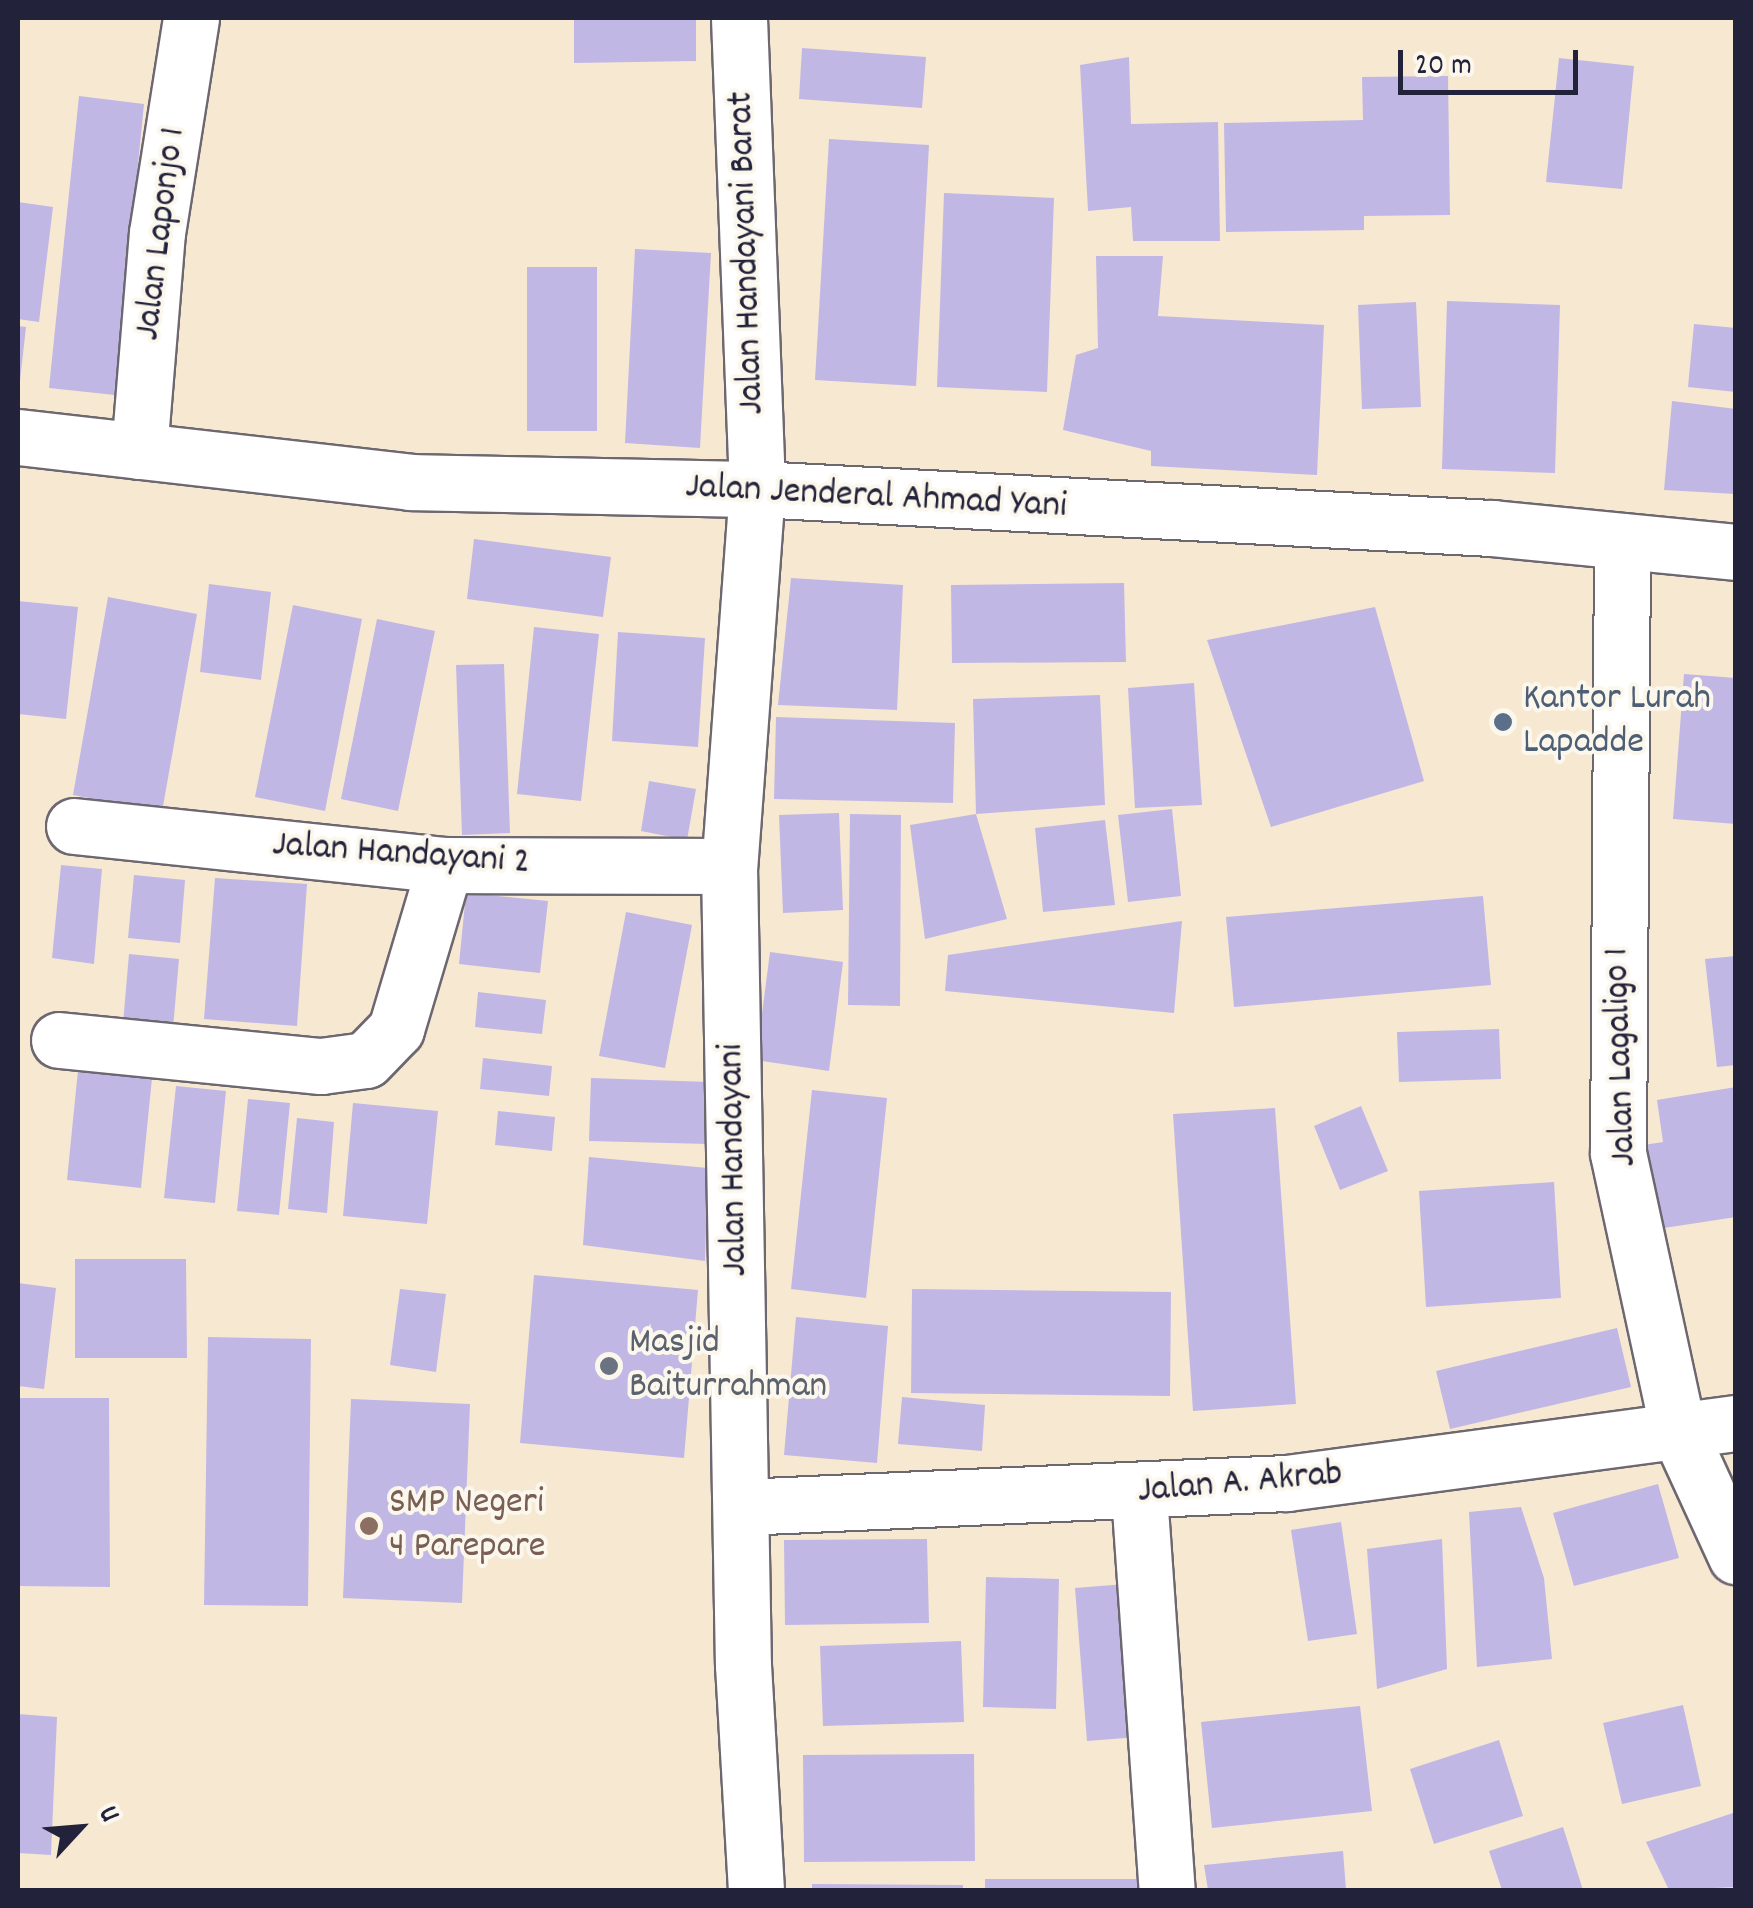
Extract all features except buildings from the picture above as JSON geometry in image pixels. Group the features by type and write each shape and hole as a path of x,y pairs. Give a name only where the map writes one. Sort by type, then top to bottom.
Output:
{"main road":[{"name":"Jalan Laponjo 1","path":"139,451 157,233 191,18"},
{"name":"Jalan Handayani Barat","path":"739,18 757,490"},
{"name":"Jalan Jenderal Ahmad Yani","path":"18,436 410,482 757,490 1492,528 1736,552"},
{"name":"Jalan Handayani","path":"756,1890 741,1507 729,866 757,490"},
{"name":"Jalan Lagaligo 1","path":"1622,541 1618,1153 1678,1430 1736,1556"},
{"name":"Jalan Handayani 2","path":"74,826 444,866 729,866"},
{"path":"59,1040 320,1066 366,1060 396,1029 444,866"},
{"name":"Jalan A. Akrab","path":"741,1507 1139,1494 1286,1483 1736,1423"},
{"path":"1139,1494 1167,1890"}],"place":[{"name":"Kantor Lurah Lapadde","path":"1503,722"},
{"name":"Masjid Baiturrahman","path":"609,1366"},
{"name":"SMP Negeri 4 Parepare","path":"369,1526"}]}
